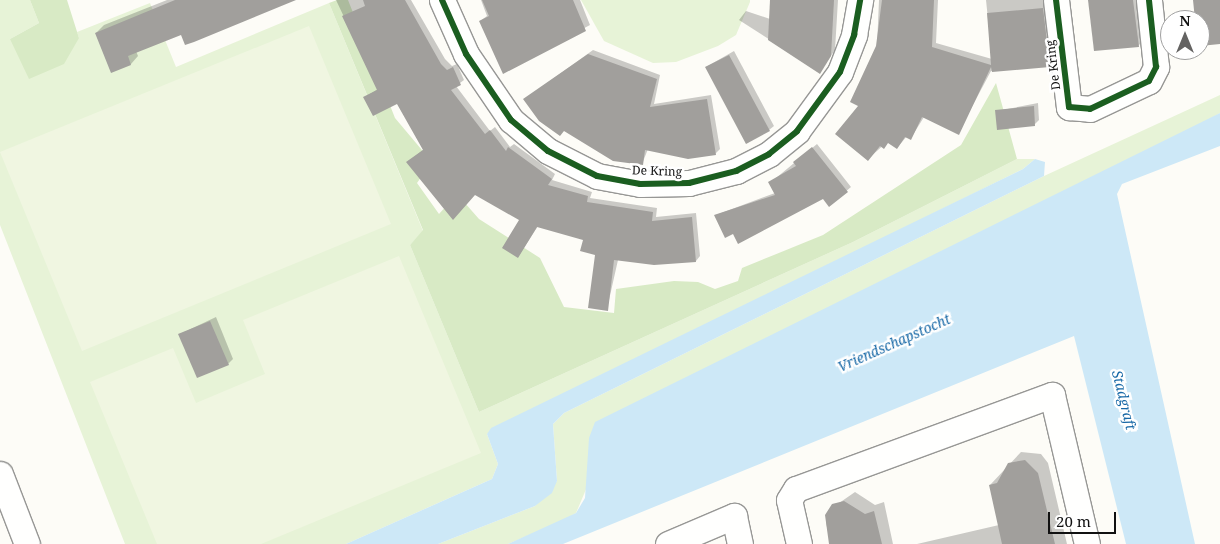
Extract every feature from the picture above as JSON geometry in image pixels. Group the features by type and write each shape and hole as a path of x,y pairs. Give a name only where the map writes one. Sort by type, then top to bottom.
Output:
{"street":[{"name":"De Kring","path":"442,0 466,54 511,120 548,151 598,176 640,184 689,183 736,171 769,154 797,131 840,72 854,35 860,0"},
{"name":"De Kring","path":"1056,0 1069,107 1090,110 1149,81 1156,67 1149,0"},
{"path":"800,544 789,500 796,489 1052,395 1087,544"},
{"path":"0,474 27,544"},
{"path":"668,544 734,516 740,544"}],"green space":[{"path":"0,0 30,0 39,23 10,39 79,38 77,32 150,3 176,67 329,3 423,231 410,245 479,412 853,242 1017,159 1035,159 1023,169 487,434 498,464 492,479 346,544 125,544 0,225"},
{"path":"30,0 67,0 79,38 64,64 29,79 10,39 39,23"},
{"path":"337,0 348,0 395,118 432,162 417,183 439,214 457,194 479,219 540,258 564,307 614,313 616,289 674,281 698,282 715,289 738,281 742,268 823,235 961,145 996,83 1017,159 853,242 479,412 410,245 423,230 329,3"},
{"path":"581,0 750,0 750,2 736,35 718,46 676,62 653,63 604,41"},
{"path":"309,26 391,224 82,351 0,152"},
{"path":"1220,95 1220,113 587,487 576,513 560,522 508,544 438,544 535,506 557,481 553,424 564,413 1044,176"},
{"path":"399,256 481,453 261,544 157,544 90,382 173,348 196,403 265,374 243,320"}],"water":[{"path":"1220,113 1220,146 1122,184 1117,194 1195,544 1126,544 1074,336 563,544 508,544 576,513 585,498 589,438 595,422"},
{"path":"1035,159 1045,162 1044,176 564,413 553,424 557,481 552,493 535,506 438,544 346,544 492,479 498,464 487,434 491,428 1023,169"}],"building":[{"path":"175,0 296,0 185,45 181,35 128,56 131,65 111,73 95,33"},
{"path":"363,0 405,0 441,64 447,70 453,67 461,85 451,90 485,134 490,130 506,151 508,147 552,179 548,185 588,196 587,202 653,212 652,221 692,217 696,262 654,265 614,260 608,311 588,308 595,255 580,251 583,240 537,227 518,258 502,248 519,220 475,195 453,220 406,162 423,150 397,104 373,116 363,97 377,90 342,16 365,6"},
{"path":"482,0 573,0 586,31 503,74 479,21 489,16"},
{"path":"770,0 834,0 831,56 820,74 768,40"},
{"path":"882,0 934,0 932,47 991,65 987,13 1043,8 1050,67 992,72 991,67 959,135 922,117 911,140 905,137 897,149 888,143 884,149 880,146 868,161 835,134 858,106 850,102 876,46"},
{"path":"1088,0 1133,0 1139,47 1094,51"},
{"path":"1193,0 1220,0 1220,44 1210,45 1210,10 1194,10"},
{"path":"588,54 657,79 650,107 707,99 716,155 688,159 645,150 643,165 613,161 564,131 560,136 539,121 523,99"},
{"path":"729,55 770,131 746,144 705,67"},
{"path":"1034,106 1035,126 997,130 995,110"},
{"path":"812,147 848,192 829,207 823,199 738,244 733,234 725,238 714,215 775,195 768,182 796,166 793,162"},
{"path":"210,321 229,365 197,378 178,334"},
{"path":"1025,460 1038,473 1055,544 1002,544 989,485 997,483 1008,463"},
{"path":"844,501 865,514 874,511 882,544 829,544 825,515 832,504"}],"cycle path":[{"path":"442,0 466,54 511,120 548,151 597,176 640,184 689,183 736,171 769,154 797,131 840,72 854,35 860,0"},
{"path":"1056,0 1069,107 1090,109 1149,81 1156,67 1149,0"}],"water label":[{"name":"Vriendschapstocht","path":"894,343"},
{"name":"Stadgraft","path":"1124,400"}]}
